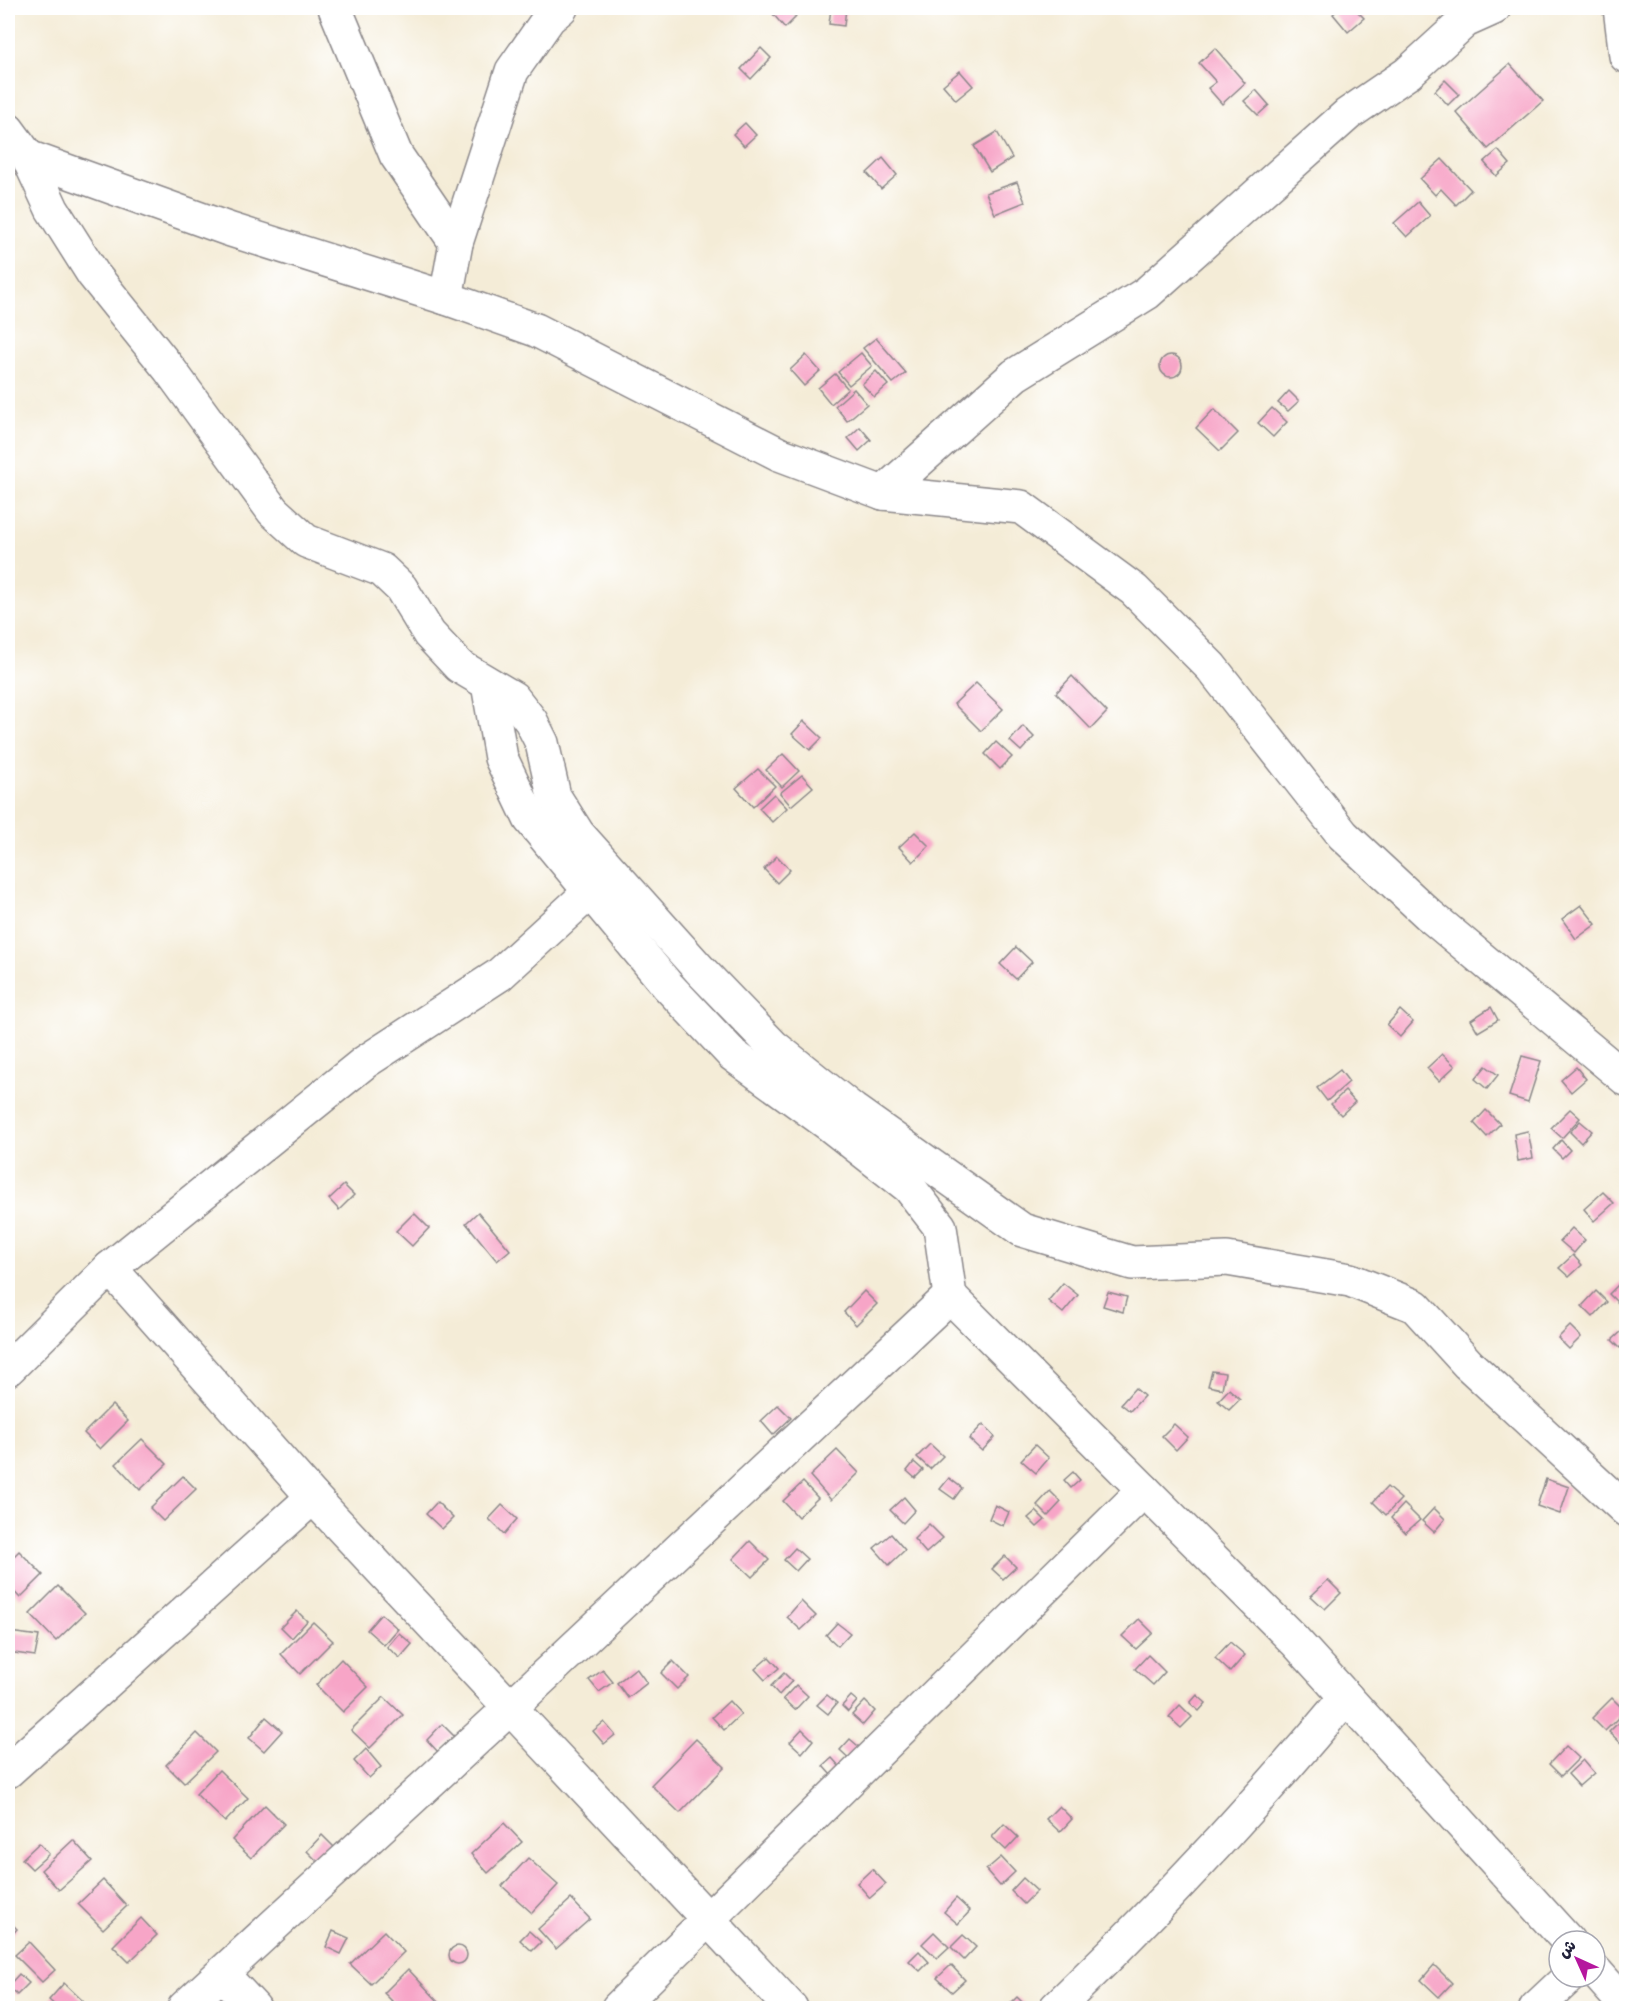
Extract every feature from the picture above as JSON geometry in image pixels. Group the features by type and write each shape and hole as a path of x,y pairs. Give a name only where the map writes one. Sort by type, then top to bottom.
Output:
{"street":[{"path":"335,8 396,155 456,243"},
{"path":"446,298 456,243 512,71 549,18 561,8"},
{"path":"883,493 1015,375 1147,293 1348,114 1408,73 1465,21 1494,8"},
{"path":"1620,8 1626,56"},
{"path":"8,130 28,158 52,209 93,274 171,370 273,511 306,541 382,570 401,588 429,634 459,666 513,698 531,721 542,743 554,796 578,834 700,970 773,1046 853,1110 1022,1230 1132,1263 1227,1259 1350,1280 1415,1306 1468,1364 1626,1510"},
{"path":"28,158 228,229 446,298 536,330 779,454 883,493 1021,507 1134,590 1211,667 1343,835 1428,914 1626,1079"},
{"path":"488,684 501,758 530,819 592,890 668,986 733,1055 831,1126 909,1187 940,1227 950,1296 1295,1641 1557,1929"},
{"path":"8,1369 110,1268 365,1062 499,975 592,890"},
{"path":"110,1268 313,1497 791,2008"},
{"path":"184,2008 510,1708 950,1296"},
{"path":"618,2008 1144,1490"},
{"path":"8,1771 313,1497"},
{"path":"1056,2008 1127,1941 1285,1770 1346,1697"},
{"path":"222,1974 254,2008"},
{"path":"1607,1985 1626,2006"},
{"path":"1536,2008 1556,1989"}],"building":[{"path":"780,8 787,8 796,17 785,28 773,14"},
{"path":"831,8 846,8 844,26 829,24"},
{"path":"1340,8 1354,8 1364,18 1348,32 1333,14"},
{"path":"761,48 771,58 751,79 741,69"},
{"path":"1215,48 1245,83 1222,104 1208,88 1216,82 1199,63"},
{"path":"1510,64 1543,101 1488,149 1456,112"},
{"path":"960,71 973,86 956,100 943,85"},
{"path":"1445,80 1459,94 1448,105 1435,91"},
{"path":"1256,90 1269,105 1258,115 1244,101"},
{"path":"745,123 756,135 744,146 733,134"},
{"path":"997,132 1012,158 990,172 974,146"},
{"path":"1498,150 1510,164 1496,176 1484,162"},
{"path":"883,158 897,175 881,189 867,173"},
{"path":"1442,159 1471,190 1456,205 1441,189 1435,195 1420,179"},
{"path":"1017,182 1025,202 995,214 986,193"},
{"path":"1418,202 1430,216 1407,237 1394,223"},
{"path":"876,338 906,373 893,383 863,348"},
{"path":"861,353 872,366 849,385 838,372"},
{"path":"806,355 820,371 804,386 790,370"},
{"path":"1171,355 1179,358 1182,366 1179,374 1171,377 1163,374 1160,366 1163,358"},
{"path":"876,371 888,385 874,397 862,384"},
{"path":"835,374 848,389 831,404 818,388"},
{"path":"854,389 867,404 847,421 835,406"},
{"path":"1289,391 1299,401 1288,411 1278,403"},
{"path":"1272,408 1287,422 1273,437 1258,423"},
{"path":"1214,409 1238,433 1220,451 1196,428"},
{"path":"860,427 871,440 859,451 848,438"},
{"path":"1072,676 1107,712 1091,729 1056,693"},
{"path":"976,683 1003,709 981,731 954,704"},
{"path":"804,721 822,738 810,750 792,734"},
{"path":"1023,726 1034,737 1021,751 1010,741"},
{"path":"996,742 1012,757 1000,769 985,754"},
{"path":"783,754 799,771 782,787 766,770"},
{"path":"758,769 775,786 753,807 736,788"},
{"path":"802,775 813,787 791,806 780,793"},
{"path":"774,794 787,808 772,822 759,808"},
{"path":"915,832 929,846 913,862 899,847"},
{"path":"777,856 790,870 777,883 764,869"},
{"path":"1581,905 1596,924 1576,939 1562,919"},
{"path":"1016,947 1032,962 1016,979 1000,964"},
{"path":"1491,1007 1498,1020 1478,1032 1471,1020"},
{"path":"1400,1010 1413,1022 1400,1037 1387,1025"},
{"path":"1442,1054 1455,1066 1439,1081 1427,1068"},
{"path":"1522,1056 1541,1061 1528,1102 1509,1096"},
{"path":"1486,1066 1498,1075 1487,1089 1475,1079"},
{"path":"1576,1067 1586,1079 1571,1092 1561,1080"},
{"path":"1340,1070 1349,1082 1327,1101 1317,1088"},
{"path":"1345,1091 1355,1102 1341,1115 1331,1104"},
{"path":"1570,1109 1580,1118 1562,1138 1551,1128"},
{"path":"1486,1110 1500,1124 1487,1137 1474,1123"},
{"path":"1580,1121 1592,1131 1581,1143 1570,1132"},
{"path":"1528,1131 1533,1158 1518,1161 1514,1134"},
{"path":"1561,1140 1570,1150 1562,1158 1553,1149"},
{"path":"344,1185 354,1195 339,1210 329,1199"},
{"path":"1603,1192 1614,1203 1594,1221 1584,1209"},
{"path":"478,1212 510,1250 497,1261 466,1223"},
{"path":"414,1213 429,1228 412,1246 396,1231"},
{"path":"1572,1228 1585,1240 1574,1253 1560,1241"},
{"path":"1573,1255 1582,1265 1569,1277 1559,1268"},
{"path":"1621,1282 1626,1287 1626,1298 1620,1305 1609,1294"},
{"path":"1063,1283 1078,1295 1063,1313 1048,1301"},
{"path":"864,1291 877,1304 856,1325 844,1312"},
{"path":"1596,1291 1607,1302 1593,1317 1582,1306"},
{"path":"1108,1292 1127,1297 1123,1312 1103,1306"},
{"path":"1570,1326 1581,1337 1569,1349 1558,1338"},
{"path":"1622,1331 1626,1335 1626,1342 1620,1348 1612,1340"},
{"path":"1212,1371 1225,1373 1222,1389 1208,1386"},
{"path":"1135,1388 1144,1396 1130,1411 1121,1404"},
{"path":"1229,1389 1240,1399 1229,1410 1218,1401"},
{"path":"112,1405 128,1421 100,1449 84,1433"},
{"path":"778,1405 791,1418 773,1435 761,1421"},
{"path":"983,1424 995,1437 982,1451 969,1439"},
{"path":"1174,1424 1188,1437 1176,1450 1162,1436"},
{"path":"142,1439 167,1464 140,1490 116,1464"},
{"path":"930,1444 943,1456 930,1469 917,1457"},
{"path":"1035,1445 1049,1458 1036,1473 1021,1460"},
{"path":"837,1450 859,1473 831,1500 810,1476"},
{"path":"914,1462 923,1470 915,1478 907,1471"},
{"path":"1073,1472 1080,1480 1071,1488 1064,1480"},
{"path":"183,1476 196,1489 163,1521 150,1508"},
{"path":"949,1478 962,1488 954,1499 940,1489"},
{"path":"1546,1479 1569,1487 1560,1514 1537,1506"},
{"path":"803,1482 818,1498 798,1517 783,1501"},
{"path":"1387,1487 1401,1499 1386,1515 1373,1502"},
{"path":"1050,1491 1061,1502 1048,1516 1037,1505"},
{"path":"904,1497 915,1510 903,1523 890,1510"},
{"path":"437,1502 453,1518 442,1529 426,1514"},
{"path":"1404,1504 1420,1520 1405,1533 1391,1518"},
{"path":"502,1505 517,1519 504,1534 489,1519"},
{"path":"995,1505 1009,1512 1003,1526 989,1519"},
{"path":"1434,1508 1445,1519 1434,1532 1422,1521"},
{"path":"1036,1511 1045,1520 1037,1527 1028,1518"},
{"path":"929,1524 943,1538 926,1553 914,1539"},
{"path":"891,1534 905,1550 889,1565 874,1548"},
{"path":"750,1541 769,1560 752,1577 733,1559"},
{"path":"795,1548 807,1559 796,1571 784,1560"},
{"path":"19,1551 43,1575 20,1598 8,1585 8,1562"},
{"path":"1005,1556 1016,1567 1003,1579 992,1569"},
{"path":"1328,1580 1341,1593 1325,1609 1311,1596"},
{"path":"58,1586 85,1613 56,1641 30,1614"},
{"path":"801,1601 816,1616 801,1630 787,1617"},
{"path":"297,1611 307,1621 292,1638 281,1627"},
{"path":"381,1614 398,1629 384,1645 367,1630"},
{"path":"1139,1619 1153,1633 1136,1649 1122,1636"},
{"path":"313,1622 333,1641 300,1674 281,1654"},
{"path":"837,1623 850,1633 838,1646 826,1635"},
{"path":"9,1632 39,1636 35,1656 8,1652"},
{"path":"399,1633 412,1644 400,1658 387,1647"},
{"path":"1230,1642 1245,1655 1230,1672 1215,1658"},
{"path":"1148,1655 1165,1672 1153,1685 1135,1669"},
{"path":"769,1657 779,1668 765,1680 755,1669"},
{"path":"341,1659 368,1687 343,1712 316,1685"},
{"path":"673,1661 689,1677 677,1689 661,1673"},
{"path":"636,1668 647,1683 628,1698 617,1683"},
{"path":"603,1670 613,1682 599,1692 589,1680"},
{"path":"784,1673 792,1681 779,1695 771,1686"},
{"path":"796,1685 808,1696 795,1710 783,1699"},
{"path":"827,1695 837,1703 828,1714 817,1705"},
{"path":"1197,1695 1206,1703 1199,1711 1190,1703"},
{"path":"851,1696 857,1701 848,1712 842,1706"},
{"path":"384,1697 403,1715 370,1748 351,1730"},
{"path":"1612,1698 1625,1711 1605,1731 1592,1718"},
{"path":"729,1701 741,1714 724,1730 712,1717"},
{"path":"865,1701 875,1711 863,1725 852,1715"},
{"path":"1180,1705 1192,1717 1181,1728 1169,1717"},
{"path":"266,1717 282,1731 264,1751 249,1738"},
{"path":"1623,1718 1626,1721 1626,1741 1623,1745 1609,1732"},
{"path":"604,1722 615,1735 604,1744 593,1731"},
{"path":"442,1724 454,1736 438,1752 427,1740"},
{"path":"802,1729 813,1740 802,1753 790,1742"},
{"path":"197,1733 216,1752 184,1783 166,1765"},
{"path":"696,1739 725,1767 680,1813 651,1785"},
{"path":"850,1739 864,1751 854,1763 840,1750"},
{"path":"1566,1746 1579,1758 1561,1776 1549,1764"},
{"path":"366,1749 381,1767 369,1778 354,1761"},
{"path":"832,1758 840,1767 831,1775 823,1766"},
{"path":"1583,1760 1594,1773 1579,1786 1568,1774"},
{"path":"219,1770 248,1798 225,1822 196,1794"},
{"path":"265,1805 284,1824 251,1858 232,1840"},
{"path":"1059,1806 1072,1819 1060,1832 1046,1819"},
{"path":"504,1823 522,1842 488,1873 471,1854"},
{"path":"1004,1824 1018,1837 1006,1850 992,1837"},
{"path":"322,1835 335,1848 320,1864 307,1851"},
{"path":"73,1840 92,1861 59,1890 41,1870"},
{"path":"39,1843 49,1854 32,1869 22,1859"},
{"path":"1001,1857 1015,1872 1000,1886 986,1870"},
{"path":"528,1858 558,1885 532,1913 502,1886"},
{"path":"872,1869 886,1884 870,1898 857,1883"},
{"path":"1023,1878 1037,1891 1024,1904 1011,1891"},
{"path":"103,1880 127,1906 103,1929 78,1904"},
{"path":"956,1898 970,1911 958,1924 944,1912"},
{"path":"571,1899 590,1919 556,1949 538,1929"},
{"path":"141,1918 157,1935 129,1962 113,1946"},
{"path":"8,1920 17,1929 8,1939"},
{"path":"333,1931 349,1938 341,1954 326,1947"},
{"path":"384,1931 404,1952 371,1984 350,1964"},
{"path":"529,1931 541,1942 532,1951 520,1940"},
{"path":"934,1932 949,1947 937,1958 922,1944"},
{"path":"963,1935 976,1947 964,1960 951,1947"},
{"path":"29,1942 55,1970 42,1982 15,1955"},
{"path":"454,1946 462,1946 467,1951 465,1962 454,1964 449,1959 449,1951"},
{"path":"919,1951 929,1962 920,1971 909,1961"},
{"path":"951,1965 965,1980 952,1992 937,1978"},
{"path":"1434,1965 1452,1983 1439,1997 1421,1980"},
{"path":"408,1969 438,2001 430,2008 399,2008 384,1993"},
{"path":"19,1974 29,1983 17,1995 8,1986"},
{"path":"64,1983 83,2001 77,2008 58,2008 49,2000"},
{"path":"1017,1997 1028,2008 1006,2008"}]}
